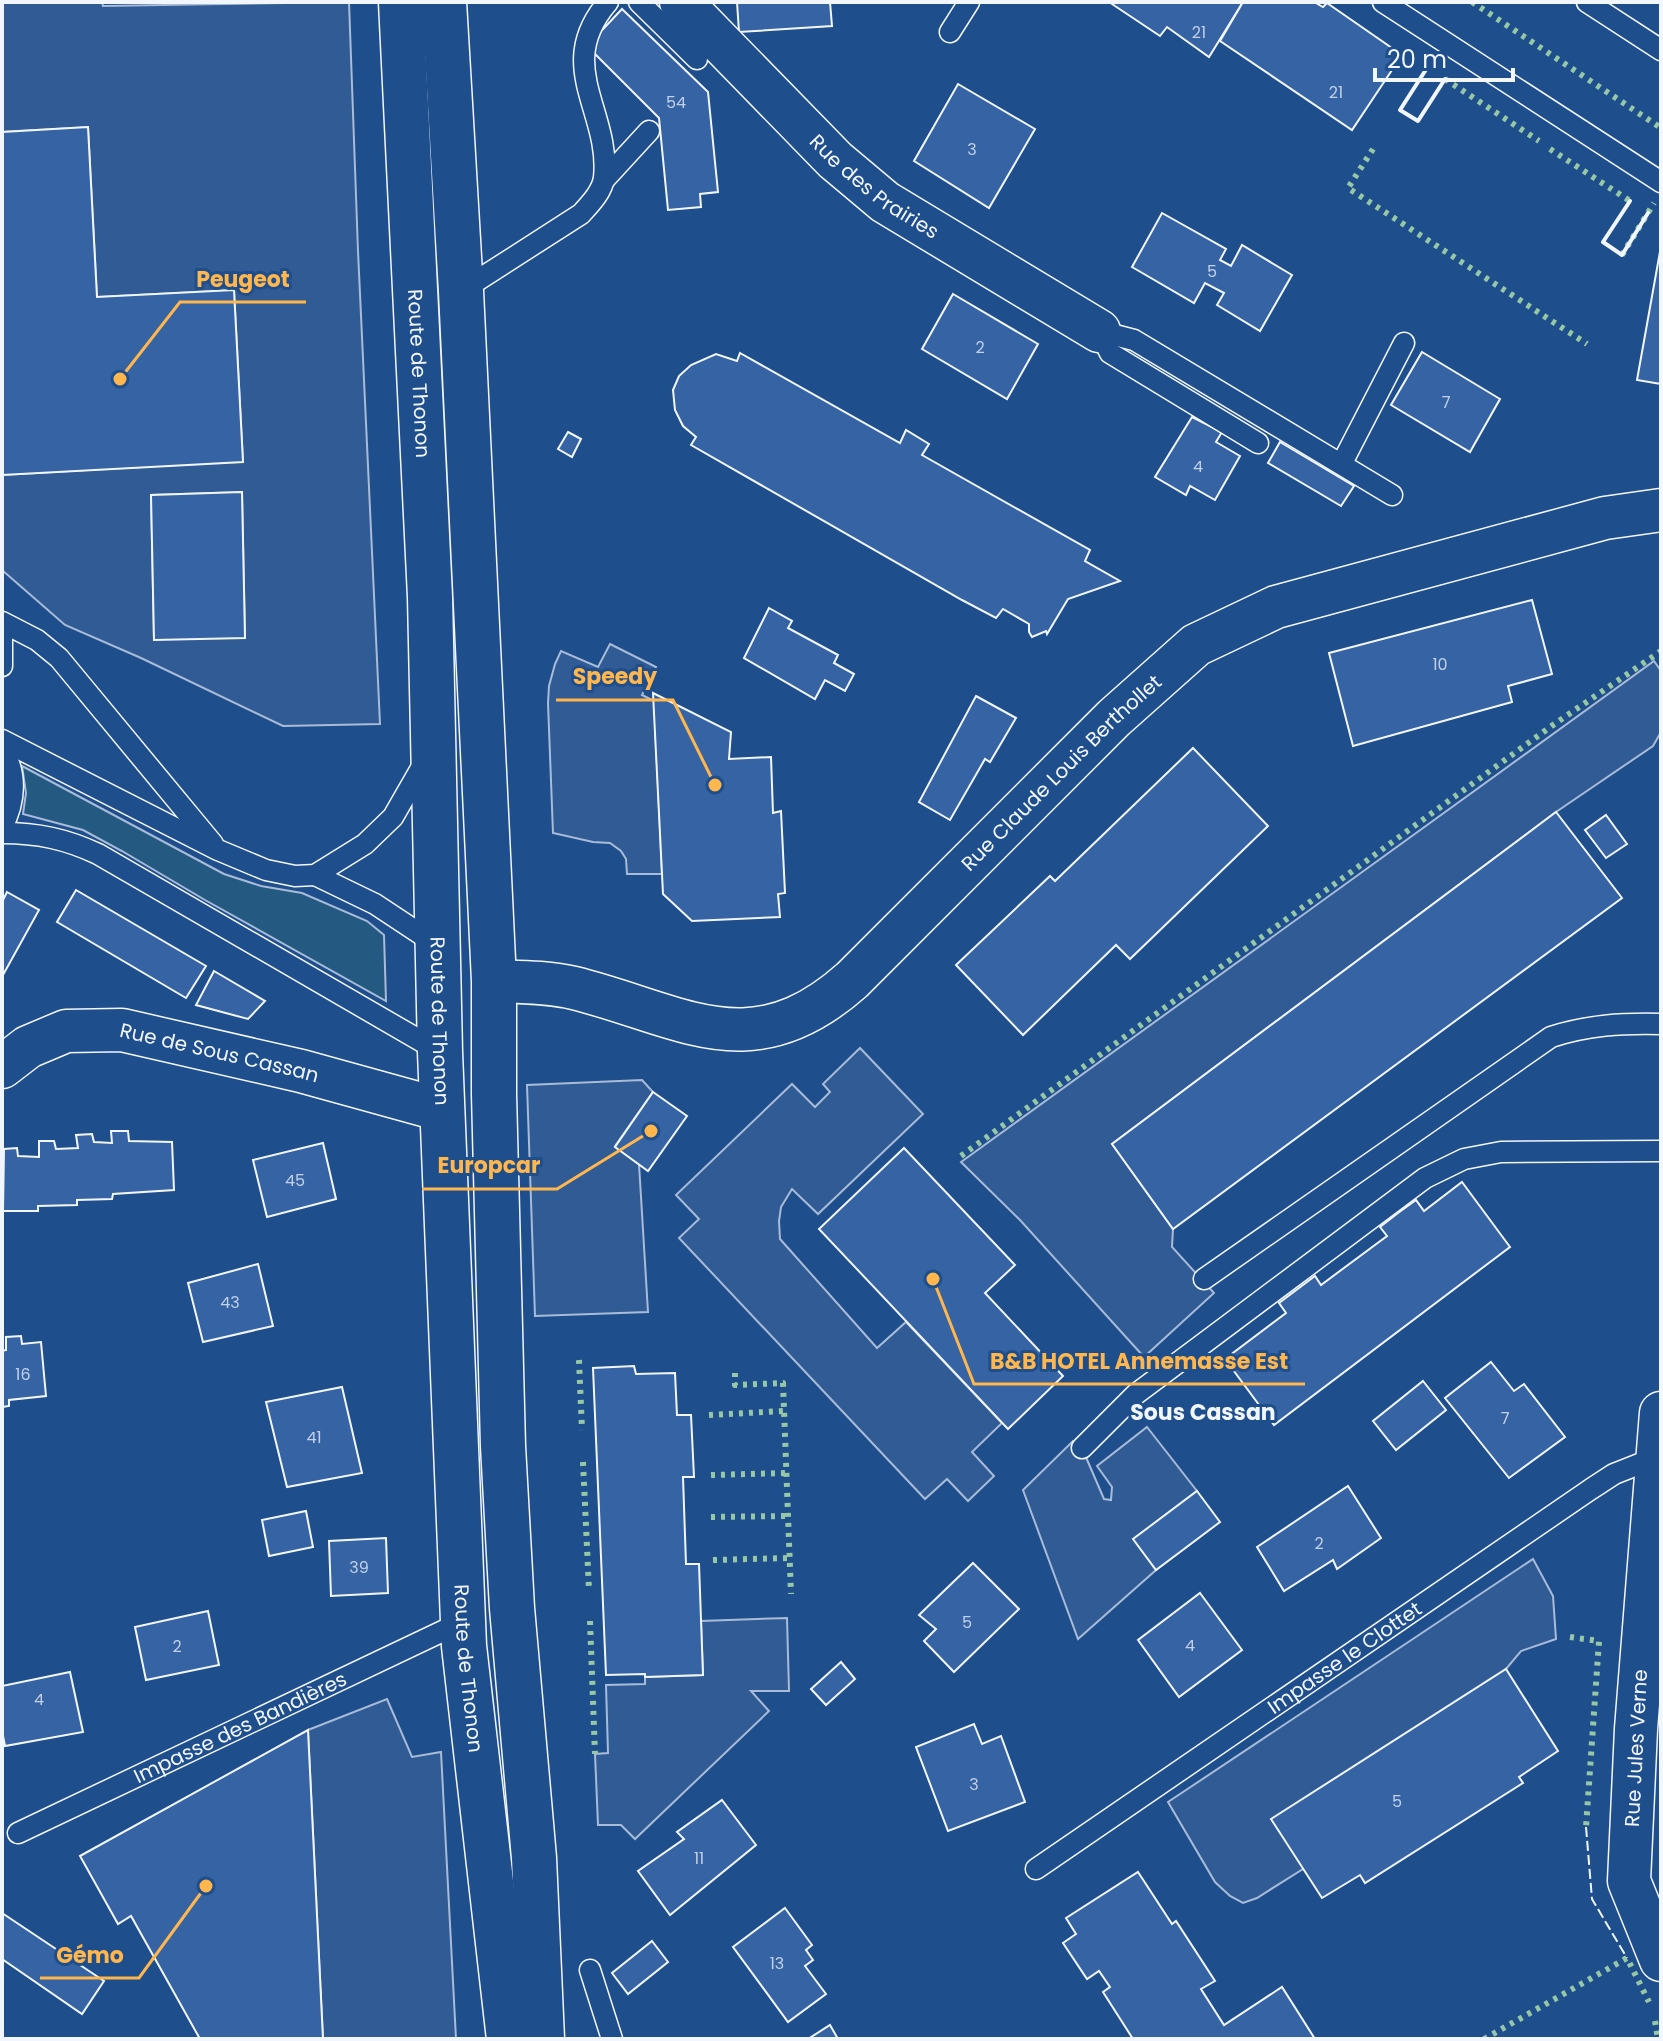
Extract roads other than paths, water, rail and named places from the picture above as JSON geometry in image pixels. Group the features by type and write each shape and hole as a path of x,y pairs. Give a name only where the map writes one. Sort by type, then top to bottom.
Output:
{"main road":[{"name":"Route de Thonon","path":"401,2 430,597 440,1052 466,1662 509,2039"},
{"path":"444,2 494,981 503,1446 512,1608 534,1858 542,2039"},
{"path":"437,945 494,981"}],"street":[{"name":"Rue des Prairies","path":"681,2 835,160 885,202 1099,331"},
{"name":"Rue Claude Louis Berthollet","path":"494,981 558,985 689,1024 720,1030 766,1027 800,1015 823,1003 852,980 1114,718 1196,645 1276,607 1605,518 1661,510"},
{"name":"Rue de Sous Cassan","path":"2,1067 28,1047 66,1031 122,1030 301,1071 442,1110"},
{"name":"Rue Jules Verne","path":"1661,1413 1636,1729 1629,1881 1661,1960"},
{"name":"Rue Jules Verne","path":"1631,1844 1661,1888"}],"lane":[{"path":"604,180 603,153 582,56 590,27 608,2"},
{"path":"639,2 697,59"},
{"path":"950,32 969,2"},
{"path":"1383,2 1661,182"},
{"path":"1587,2 1661,50"},
{"path":"461,291 581,214 596,197 604,180 649,131"},
{"path":"1099,331 1110,353 1258,443"},
{"path":"1099,331 1134,340 1392,495"},
{"path":"1342,463 1404,343"},
{"path":"2,622 37,640 59,658 218,850"},
{"path":"2,633 2,666"},
{"path":"2,740 218,850 280,875 315,875 375,904 437,945"},
{"path":"2,748 10,765 13,789 2,830 58,838 98,854 440,1052"},
{"path":"315,875 353,854 379,832 402,803 432,749"},
{"path":"1204,1279 1551,1037 1578,1028 1619,1022 1661,1024"},
{"path":"1082,1448 1136,1394 1425,1178 1464,1159 1501,1152 1661,1151"},
{"name":"Impasse le Clottet","path":"1036,1869 1591,1489 1614,1474 1657,1457"},
{"name":"Impasse des Bandières","path":"18,1833 464,1621"},
{"path":"590,1970 612,2039"}],"place":[{"name":"Peugeot","path":"120,379"},
{"name":"Speedy","path":"715,785"},
{"name":"Europcar","path":"651,1131"},
{"name":"B&B HOTEL Annemasse Est","path":"933,1279"},
{"name":"Gémo","path":"206,1886"}],"district":[{"name":"Sous Cassan","path":"1203,1412"}]}
